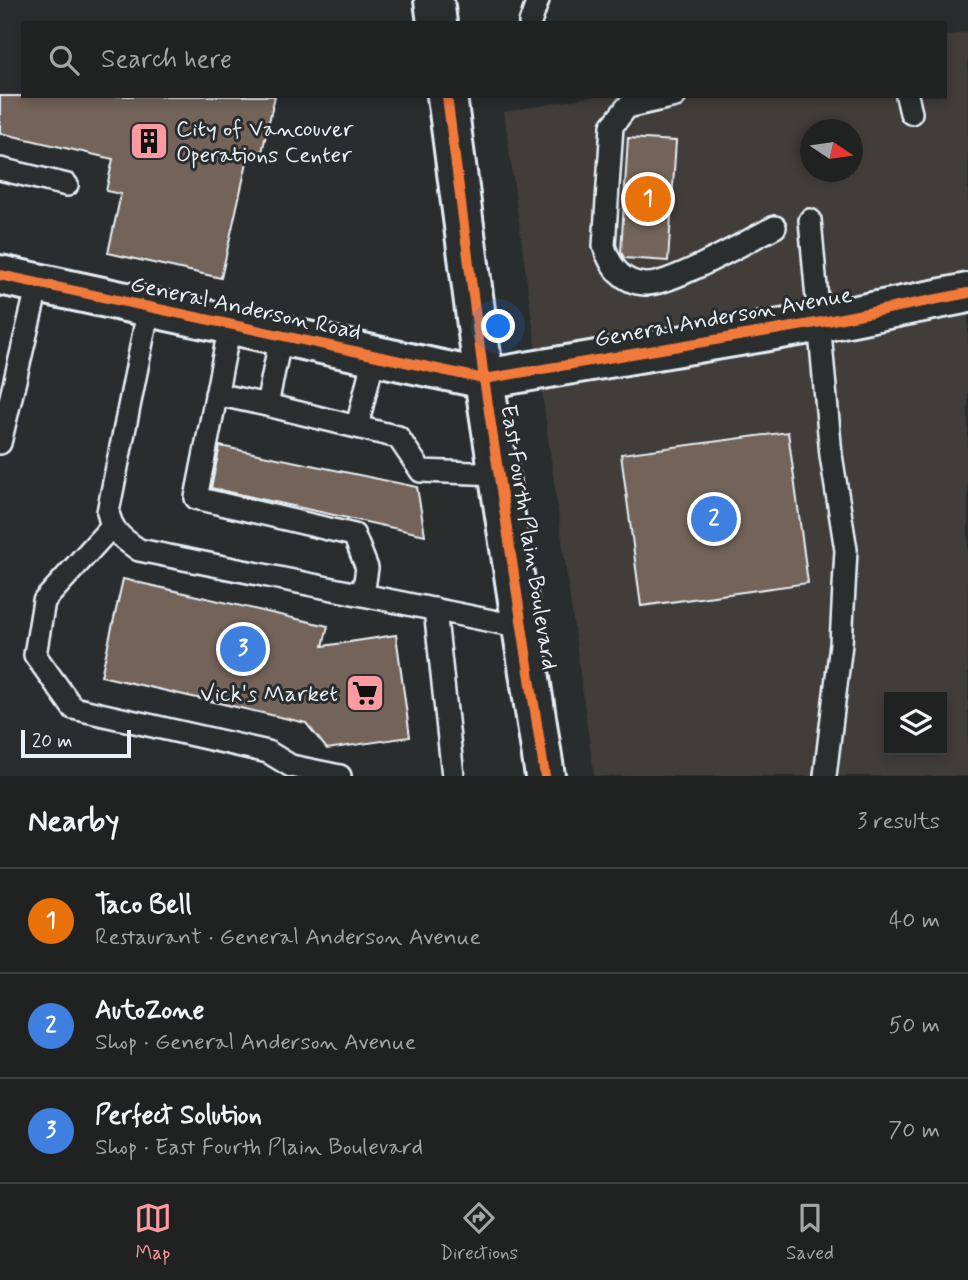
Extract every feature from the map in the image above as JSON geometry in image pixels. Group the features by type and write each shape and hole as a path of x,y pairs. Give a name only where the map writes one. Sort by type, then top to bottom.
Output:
{"street":[{"path":"434,0 437,21"},
{"name":"East Fourth Plain Boulevard","path":"447,98 484,379 545,776"},
{"name":"General Anderson Road","path":"0,275 484,379"},
{"name":"General Anderson Avenue","path":"484,379 822,322 968,293"}],"lane":[{"path":"666,98 627,107 612,126 604,246 609,261 630,281 659,283 775,227"},
{"path":"0,169 67,185"},
{"path":"810,220 822,322 831,455 846,550 841,644 825,776"},
{"path":"0,443 38,284"},
{"path":"149,307 107,512 111,527 139,550 522,627"},
{"path":"230,325 196,498 354,535 367,568 363,595"},
{"path":"267,405 281,336"},
{"path":"357,427 374,356"},
{"path":"216,394 398,437 421,471 499,474"},
{"path":"111,527 44,601 35,656 72,708 268,752 291,766 340,776"},
{"path":"435,609 453,776"}],"shaded area":[{"path":"968,32 968,776 594,776 504,112 584,98 947,98 947,36"}],"building":[{"name":"City of Vancouver Operations Center","path":"0,96 275,98 262,152 250,149 221,278 108,253 121,194 106,191 113,159 0,133"},
{"path":"628,138 676,141 668,261 624,258 621,252"},
{"path":"788,432 808,583 641,606 621,454"},
{"path":"220,446 417,487 425,535 211,488"},
{"path":"123,579 328,626 323,646 396,635 410,737 327,749 306,723 101,676"}],"cycle path":[{"path":"447,98 484,379 545,776"},
{"path":"0,275 484,379 822,322 968,293"}],"place":[{"name":"City of Vancouver Operations Center","path":"149,141"},
{"name":"Taco Bell","path":"648,199"},
{"name":"AutoZone","path":"714,519"},
{"name":"Perfect Solution","path":"243,649"},
{"name":"Vick's Market","path":"365,693"}]}
